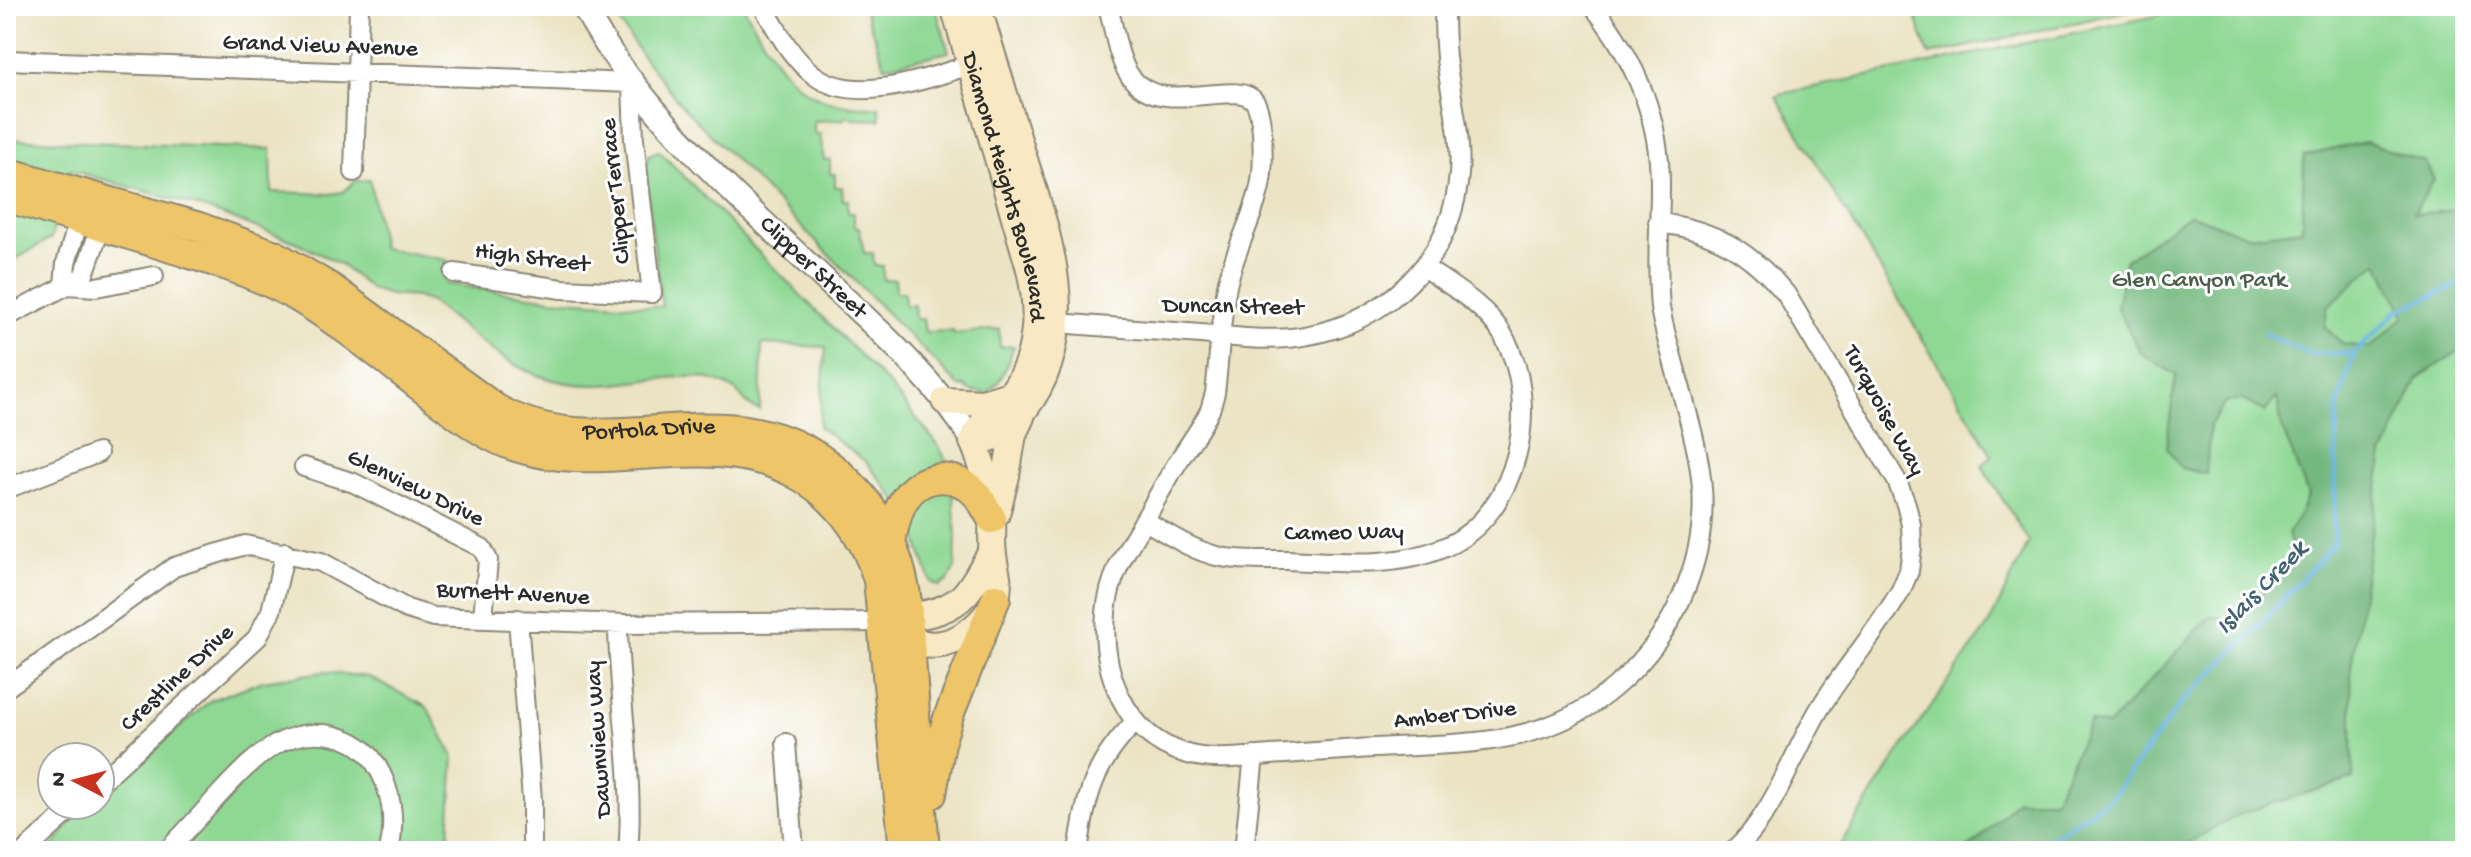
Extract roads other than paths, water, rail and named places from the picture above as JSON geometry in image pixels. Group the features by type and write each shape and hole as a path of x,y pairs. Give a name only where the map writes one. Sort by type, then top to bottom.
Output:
{"main road":[{"name":"Diamond Heights Boulevard","path":"954,6 982,61"},
{"name":"Diamond Heights Boulevard","path":"973,441 996,437 1018,418 1020,398 1047,368 1047,323 1030,269 982,61 977,6"},
{"path":"6,172 83,207"},
{"path":"6,197 83,207"},
{"name":"Portola Drive","path":"83,207 232,238 294,264 351,302 475,395 522,422 552,430 583,433 726,426 759,432 791,443 819,458 846,479 872,509 891,542 903,574 901,627 918,849"},
{"name":"Portola Drive","path":"83,207 282,288 317,309 481,431 514,446 547,455 583,459 724,452 753,456 795,473 828,498 861,538 901,627"},
{"path":"945,401 983,403 1020,398 1006,476 992,522"},
{"name":"Clipper Street","path":"973,441 987,479 992,552 998,583 996,598"},
{"path":"891,542 894,524 904,500 912,490 933,478 945,477 969,487 978,495 992,522"},
{"path":"901,627 954,604 966,593 992,552"},
{"path":"901,627 933,645 958,638 979,622 996,598"},
{"path":"918,849 942,737 996,598"}],"street":[{"path":"354,172 359,6"},
{"name":"Clipper Street","path":"583,6 614,59 679,136 869,321 945,401 973,441"},
{"path":"763,6 783,41 799,60 815,76 842,87 895,86 982,61"},
{"name":"Amber Drive","path":"1108,6 1123,61 1129,75 1140,86 1155,95 1170,97 1237,94 1255,102 1261,127 1263,158 1258,196 1229,276 1215,393 1210,410 1128,547 1113,577 1106,612 1107,660 1113,684 1135,722 1166,745 1184,753 1226,758 1477,741 1535,731 1562,721 1608,692 1630,673 1649,650 1680,601 1700,542 1704,487 1700,459 1661,316 1658,286 1659,160 1648,103 1625,50 1593,6"},
{"name":"Duncan Street","path":"1047,323 1222,336 1303,337 1354,322 1394,298 1425,268 1448,225 1459,176 1458,122 1445,54 1444,6"},
{"name":"Grand View Avenue","path":"6,60 632,83"},
{"name":"Clipper Terrace","path":"632,83 634,140 652,293"},
{"path":"64,285 66,263 83,207"},
{"name":"Turquoise Way","path":"1658,223 1706,232 1729,244 1770,275 1786,294 1897,481 1911,525 1909,571 1901,590 1821,706 1768,811 1734,851"},
{"name":"Cameo Way","path":"1144,520 1194,548 1223,557 1366,562 1392,561 1430,552 1455,541 1477,525 1497,501 1513,471 1522,428 1519,390 1503,335 1461,293 1425,268"},
{"name":"High Street","path":"454,273 562,289 652,293"},
{"path":"6,317 64,285 96,287 154,276"},
{"path":"6,489 98,453"},
{"name":"Glenview Drive","path":"304,467 344,479 482,548 488,560 483,618"},
{"name":"Burnett Avenue","path":"6,688 178,565 248,545 326,564 415,613 442,618 618,624 901,627"},
{"name":"Crestline Drive","path":"116,768 257,638 271,611 285,552"},
{"path":"518,619 532,800 532,851"},
{"name":"Dawnview Way","path":"618,624 629,806 628,851"},
{"path":"1078,851 1095,774 1106,754 1135,722"},
{"path":"167,851 264,750 290,739 320,734 355,744 377,767 391,805 389,851"},
{"path":"786,743 794,851"},
{"path":"1244,851 1254,756"},
{"path":"25,851 58,821"}],"waterway":[{"name":"Islais Creek","path":"2022,851 2052,838 2112,797 2181,703 2253,633 2333,545 2337,408 2354,354 2397,311 2465,282"},
{"path":"2265,334 2307,353 2354,354"}],"park label":[{"name":"Glen Canyon Park","path":"2199,281"}]}
